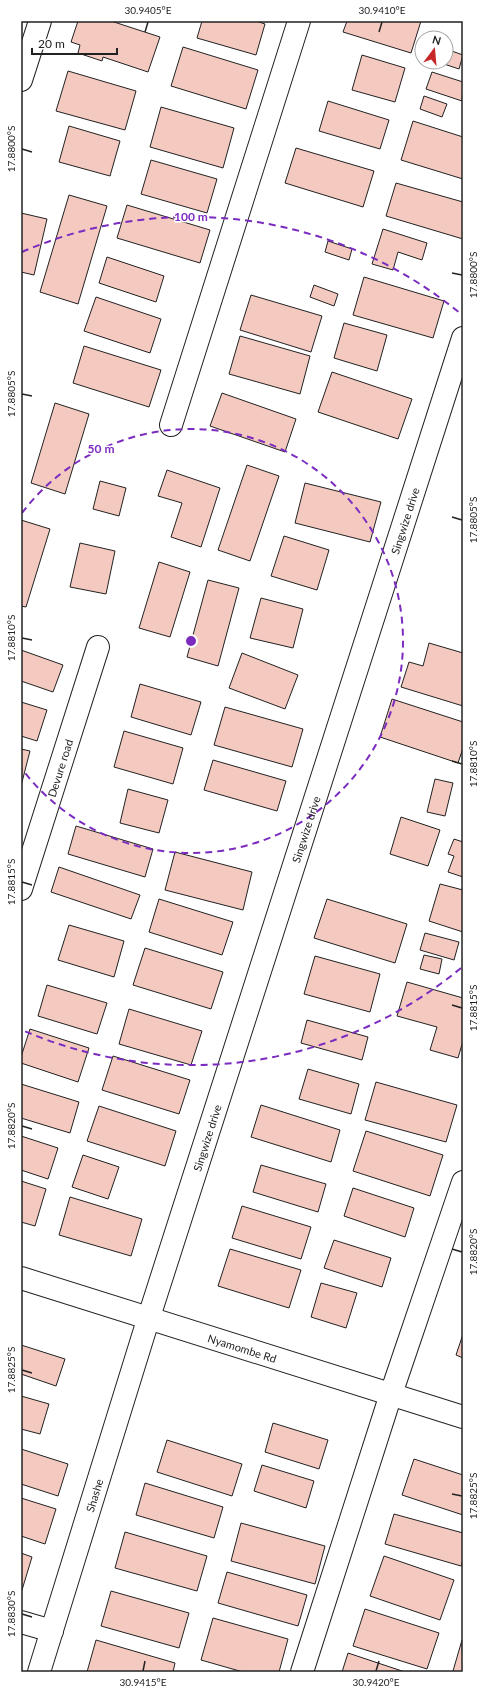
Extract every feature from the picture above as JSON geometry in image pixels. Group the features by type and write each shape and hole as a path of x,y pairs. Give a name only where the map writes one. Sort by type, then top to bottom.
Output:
{"street":[{"path":"21,80 40,21"},
{"path":"171,425 299,21"},
{"name":"Singwize drive","path":"148,1320 463,338"},
{"name":"Devure road","path":"21,889 98,647"},
{"path":"302,1672 391,1394 463,1182"},
{"name":"Nyamombe Rd","path":"21,1278 148,1320 463,1417"},
{"name":"Shashe","path":"40,1672 148,1320"},
{"path":"21,1622 52,1631"}],"building":[{"path":"78,21 111,21 160,37 148,72 103,57 102,61 78,53 80,45 71,42"},
{"path":"202,21 256,21 265,24 256,55 197,38"},
{"path":"347,21 421,21 418,30 414,30 414,43 411,53 343,32"},
{"path":"183,47 258,70 246,109 171,86"},
{"path":"454,52 463,55 459,69 454,67"},
{"path":"362,55 405,68 395,102 352,90"},
{"path":"68,71 136,91 125,130 56,111"},
{"path":"432,72 463,82 462,101 426,89"},
{"path":"424,96 447,104 442,117 420,109"},
{"path":"328,101 389,120 380,149 319,131"},
{"path":"161,107 234,128 223,168 150,147"},
{"path":"413,121 463,137 463,179 401,160"},
{"path":"69,126 120,141 110,176 59,162"},
{"path":"296,148 374,171 363,207 285,183"},
{"path":"151,160 217,179 207,213 141,194"},
{"path":"396,183 463,202 463,239 386,216"},
{"path":"69,195 107,206 78,304 40,292"},
{"path":"127,205 210,230 200,263 117,238"},
{"path":"21,213 47,219 34,275 21,272"},
{"path":"383,229 427,243 422,260 398,252 393,270 372,264"},
{"path":"328,241 352,249 349,260 325,252"},
{"path":"107,257 164,276 156,302 99,283"},
{"path":"364,277 444,301 433,338 353,315"},
{"path":"314,285 338,294 334,306 310,297"},
{"path":"251,295 322,316 311,352 240,330"},
{"path":"96,297 161,319 150,353 84,331"},
{"path":"344,323 387,335 377,371 334,358"},
{"path":"240,336 310,356 300,394 229,374"},
{"path":"84,346 161,370 149,407 73,383"},
{"path":"332,372 412,399 398,439 318,412"},
{"path":"222,393 296,419 285,452 210,426"},
{"path":"55,403 89,414 65,494 31,483"},
{"path":"247,465 279,476 250,561 218,550"},
{"path":"167,470 220,488 201,547 171,537 182,503 158,496"},
{"path":"100,481 126,488 119,516 93,509"},
{"path":"305,483 381,502 370,542 295,523"},
{"path":"21,520 50,529 26,607 21,606"},
{"path":"284,536 329,550 317,590 271,576"},
{"path":"80,543 115,551 106,594 70,587"},
{"path":"159,562 190,572 170,637 139,628"},
{"path":"208,580 239,588 218,666 187,657"},
{"path":"261,598 303,609 293,648 250,638"},
{"path":"429,643 463,653 463,706 401,687 409,662 423,666"},
{"path":"21,650 63,665 53,692 21,681"},
{"path":"242,653 298,675 285,709 229,688"},
{"path":"140,684 201,702 191,735 131,717"},
{"path":"392,699 463,722 463,748 458,763 380,737"},
{"path":"21,702 47,710 37,741 21,736"},
{"path":"225,707 303,729 292,767 214,745"},
{"path":"124,731 183,748 173,784 114,767"},
{"path":"21,749 30,751 21,786"},
{"path":"213,760 286,781 277,811 204,790"},
{"path":"435,779 453,783 445,816 427,812"},
{"path":"128,789 168,800 159,833 120,823"},
{"path":"401,817 440,830 428,866 390,854"},
{"path":"76,826 153,849 145,877 68,854"},
{"path":"454,839 463,842 463,877 448,872 454,856 448,854"},
{"path":"175,852 252,872 243,910 165,890"},
{"path":"59,867 140,895 131,919 51,892"},
{"path":"440,884 463,890 463,932 429,921"},
{"path":"159,899 233,922 222,955 149,932"},
{"path":"327,899 407,924 395,963 314,938"},
{"path":"69,925 124,941 114,977 58,960"},
{"path":"425,933 459,942 454,960 420,950"},
{"path":"145,948 223,972 211,1009 133,985"},
{"path":"424,955 442,959 439,974 420,969"},
{"path":"315,956 380,974 370,1012 304,994"},
{"path":"407,982 463,998 463,1041 458,1058 430,1050 437,1027 397,1016"},
{"path":"47,985 107,1003 97,1034 38,1016"},
{"path":"129,1009 202,1031 191,1065 119,1044"},
{"path":"307,1020 368,1037 362,1060 301,1043"},
{"path":"30,1029 89,1048 78,1082 21,1063 21,1057"},
{"path":"113,1056 190,1080 179,1114 102,1090"},
{"path":"308,1069 359,1084 351,1114 299,1099"},
{"path":"376,1082 457,1105 446,1142 365,1120"},
{"path":"21,1084 79,1102 70,1133 21,1118"},
{"path":"261,1105 340,1130 331,1162 251,1137"},
{"path":"99,1106 176,1131 165,1166 87,1141"},
{"path":"366,1131 443,1155 430,1196 353,1171"},
{"path":"21,1136 58,1148 48,1179 21,1170"},
{"path":"83,1155 119,1167 108,1199 72,1187"},
{"path":"261,1165 326,1184 318,1212 253,1192"},
{"path":"21,1181 46,1189 35,1226 21,1222"},
{"path":"353,1188 414,1208 405,1237 344,1216"},
{"path":"70,1197 142,1219 131,1256 59,1235"},
{"path":"242,1206 311,1227 301,1259 232,1238"},
{"path":"334,1240 391,1258 382,1287 324,1268"},
{"path":"230,1249 301,1270 289,1308 218,1286"},
{"path":"321,1283 357,1293 346,1328 311,1317"},
{"path":"463,1334 463,1358 456,1355"},
{"path":"21,1345 65,1359 56,1386 21,1374"},
{"path":"21,1396 49,1404 40,1434 21,1429"},
{"path":"273,1423 328,1440 319,1469 265,1452"},
{"path":"167,1440 242,1464 232,1496 157,1472"},
{"path":"21,1449 68,1464 58,1496 21,1484"},
{"path":"414,1459 463,1475 463,1515 402,1495"},
{"path":"262,1465 314,1481 306,1508 254,1491"},
{"path":"145,1483 223,1507 214,1538 136,1515"},
{"path":"21,1498 56,1509 45,1544 21,1536"},
{"path":"394,1514 463,1533 463,1560 461,1566 385,1544"},
{"path":"241,1523 325,1546 315,1584 231,1561"},
{"path":"125,1532 207,1556 197,1591 115,1568"},
{"path":"21,1553 32,1557 22,1590 21,1590"},
{"path":"384,1556 454,1580 440,1620 370,1596"},
{"path":"227,1572 307,1595 298,1626 218,1603"},
{"path":"111,1591 189,1613 179,1648 101,1626"},
{"path":"365,1609 439,1633 427,1669 353,1646"},
{"path":"213,1618 288,1639 279,1672 243,1672 201,1660"},
{"path":"96,1640 175,1663 173,1672 87,1672"},
{"path":"462,1640 463,1672 456,1672 453,1671"},
{"path":"348,1653 405,1672 342,1672"}]}
